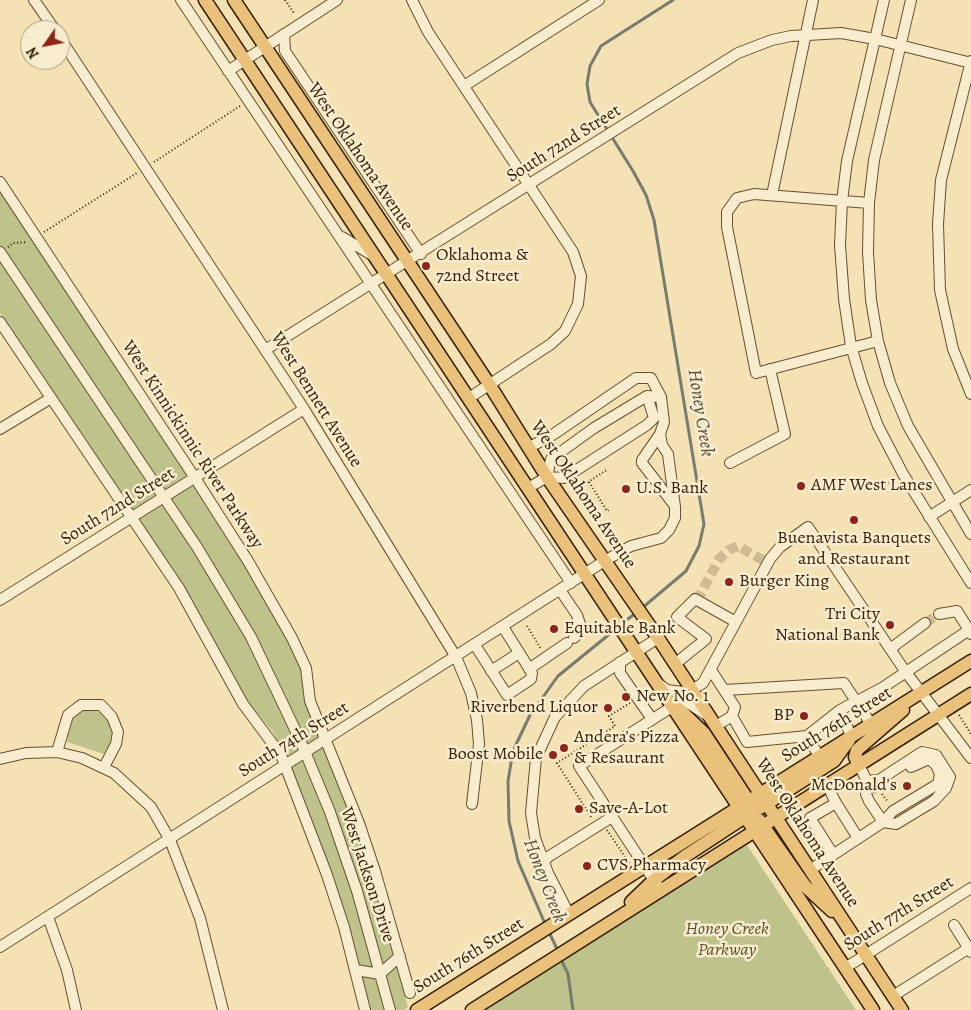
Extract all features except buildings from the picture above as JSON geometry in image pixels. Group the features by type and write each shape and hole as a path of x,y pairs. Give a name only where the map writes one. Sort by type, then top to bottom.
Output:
{"main road":[{"name":"West Oklahoma Avenue","path":"205,0 653,679 753,808 775,818 902,1010"},
{"name":"West Oklahoma Avenue","path":"234,0 409,262 547,477 606,560 713,722 753,808"},
{"name":"South 76th Street","path":"417,1010 644,866 753,808 819,756 971,661"},
{"path":"859,765 856,757 857,750 921,693"},
{"path":"657,885 759,828 970,696"},
{"path":"472,1010 615,918 657,885 684,857 753,808 834,761 851,736"},
{"path":"753,808 759,828 873,1010"},
{"path":"759,828 804,886 844,921"}],"street":[{"path":"34,0 48,20"},
{"path":"181,0 571,583"},
{"path":"228,71 337,0"},
{"path":"412,0 428,32 573,252 580,276 578,304 565,330 551,344 469,398"},
{"path":"464,86 599,0"},
{"path":"772,196 813,0"},
{"path":"884,0 847,161 842,201 840,245 844,299 851,346 878,426 903,474 971,582"},
{"path":"911,0 874,160 869,203 868,252 871,300 878,341 890,383 908,426 971,534"},
{"name":"South 72nd Street","path":"265,350 409,262 738,53 772,40 806,34 841,33 875,39 971,62"},
{"path":"284,34 285,51 421,254"},
{"name":"West Bennett Avenue","path":"70,53 304,409 456,657 470,693 477,720 479,744 472,804"},
{"path":"971,62 941,180 938,224 940,290 953,349 971,394"},
{"path":"283,73 310,88"},
{"name":"West Kinnickinnic River Parkway","path":"0,182 248,561 292,638 306,668 310,701 326,739"},
{"path":"869,203 754,194 736,198 727,212 726,227 756,373 851,346 878,341"},
{"path":"384,198 387,214 386,228"},
{"path":"335,231 349,242 366,250 378,261"},
{"path":"3,250 213,572 250,637 305,753"},
{"path":"0,322 184,595 243,704 275,743 327,875 356,970 365,1010"},
{"path":"730,463 785,434 770,369"},
{"path":"529,447 548,438 636,378 650,378 656,384 664,422 660,434 642,460 642,463 675,507"},
{"path":"547,477 551,458 594,428 647,396 660,397"},
{"path":"528,488 547,477 564,478 647,425 654,418 647,396"},
{"path":"0,430 51,398"},
{"name":"South 72nd Street","path":"0,600 304,409"},
{"path":"583,414 594,428"},
{"path":"660,434 662,445 668,454 675,507"},
{"path":"929,517 971,490"},
{"name":"South 74th Street","path":"0,947 606,560 631,546 661,538 669,530 675,518 675,507"},
{"path":"653,679 667,690 683,692 692,690 703,683 774,553 808,527 905,671 971,758"},
{"path":"530,669 581,631 578,615 560,590"},
{"path":"722,649 677,617 695,599 736,622"},
{"path":"711,670 735,707 732,716 747,742 807,736 840,710 857,703 905,671 970,632 957,611 939,614"},
{"path":"890,649 925,624"},
{"path":"475,645 507,695 531,679 530,669 503,627"},
{"path":"565,917 535,838 531,813 536,758 556,717 590,681 620,662 632,648 658,638"},
{"path":"675,664 706,639"},
{"path":"490,671 519,653"},
{"path":"620,662 620,674 652,719"},
{"path":"725,690 844,683 871,724"},
{"path":"657,885 578,766 652,719 670,702 692,704 713,722 732,716"},
{"path":"57,752 68,715 81,705 101,705 112,717 118,732 116,744 104,767"},
{"path":"840,710 851,736"},
{"path":"807,736 819,756"},
{"name":"West Jackson Drive","path":"326,739 370,855 410,993"},
{"path":"0,758 26,753 57,752 104,767 128,784 151,806 170,840 200,918 223,1010"},
{"path":"859,765 870,788 869,801 883,822 896,824 934,801 946,788 950,777 936,754 922,752 870,788"},
{"name":"West Jackson Drive","path":"305,753 344,854 390,1010"},
{"path":"810,870 883,822 913,805 929,800 935,794 940,774 936,765 929,759 920,761 881,786 870,788"},
{"path":"883,822 893,811 938,784"},
{"path":"827,785 858,838"},
{"path":"833,854 810,818 836,803"},
{"path":"544,862 548,857 612,816"},
{"name":"South 77th Street","path":"845,968 971,888"},
{"path":"48,917 67,970 76,1010"},
{"path":"893,996 970,950 954,925"},
{"path":"356,970 380,974 400,956"}],"path":[{"path":"286,0 294,13"},
{"path":"3,250 37,237"},
{"path":"573,492 608,469"},
{"path":"879,490 893,479"},
{"path":"589,482 607,511 610,509"},
{"path":"527,626 546,657"},
{"path":"958,714 971,734"},
{"path":"870,788 881,791 893,811"},
{"path":"605,826 629,863"}],"green space":[{"path":"0,191 264,593 294,650 302,674 307,707 362,845 408,1007 404,1010 369,1010 340,903 293,771 273,732 245,698 191,599 0,313"},
{"path":"85,709 93,709 107,716 114,731 113,738 104,754 67,742 70,720"},
{"name":"Honey Creek Parkway","path":"747,845 856,1010 484,1010"}],"waterway":[{"name":"Honey Creek","path":"641,609 686,571 699,546 704,524 654,220 646,195 633,171 590,102 587,84 590,66 601,46 673,0"},
{"name":"Honey Creek","path":"621,624 636,613"},
{"name":"Honey Creek","path":"546,926 518,861 509,821 508,781 513,751 530,715 558,676 617,628"},
{"name":"Honey Creek","path":"549,932 558,951"},
{"name":"Honey Creek","path":"560,957 568,974 573,1010"}],"tunnel":[{"path":"697,601 719,559 729,550 738,546 768,563"},
{"path":"925,623 939,614"}],"place":[{"name":"Oklahoma & 72nd Street","path":"426,266"},
{"name":"AMF West Lanes","path":"801,486"},
{"name":"U.S. Bank","path":"626,489"},
{"name":"Buenavista Banquets and Restaurant","path":"854,520"},
{"name":"Burger King","path":"729,582"},
{"name":"Tri City National Bank","path":"890,625"},
{"name":"Equitable Bank","path":"554,629"},
{"name":"New No. 1","path":"626,697"},
{"name":"Riverbend Liquor","path":"608,708"},
{"name":"BP","path":"804,716"},
{"name":"Andera's Pizza & Resaurant","path":"564,748"},
{"name":"Boost Mobile","path":"553,755"},
{"name":"McDonald's","path":"907,786"},
{"name":"Save-A-Lot","path":"579,809"},
{"name":"CVS Pharmacy","path":"587,866"}]}
